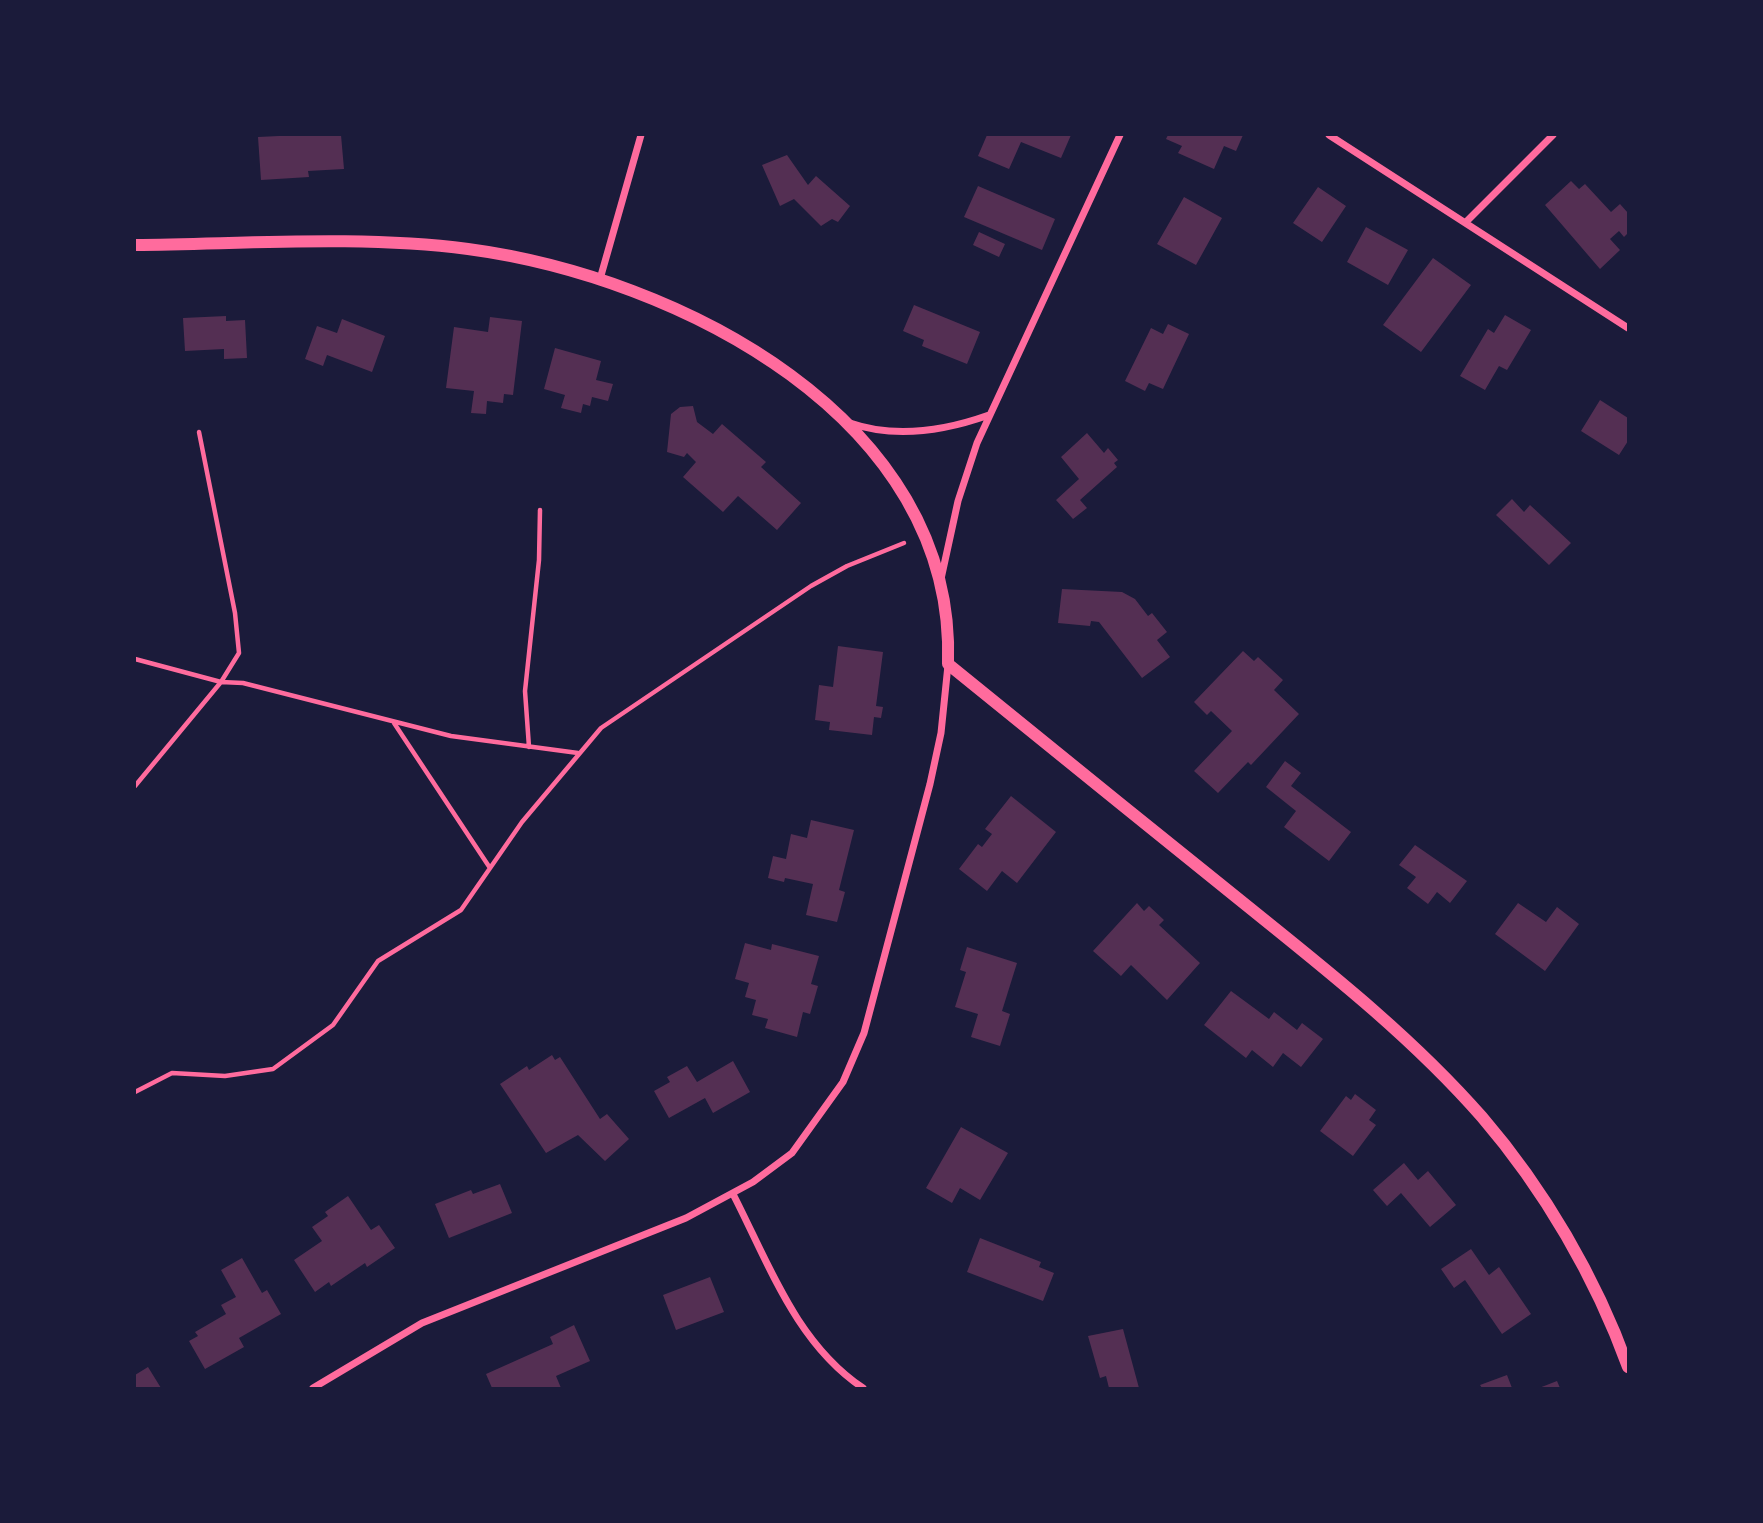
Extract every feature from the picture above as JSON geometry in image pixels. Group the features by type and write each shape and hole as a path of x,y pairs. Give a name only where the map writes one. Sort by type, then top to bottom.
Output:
{"street":[{"path":"600,279 641,135"},
{"path":"941,580 958,501 989,415 1120,135"},
{"path":"1329,135 1628,328"},
{"path":"1466,222 1553,135"},
{"path":"135,245 435,246 508,256 600,279 684,314 762,356 800,381 850,423 892,480 923,535 941,580 948,630 948,664 941,733 876,992 858,1050 832,1099 792,1153 768,1173 733,1194 620,1247 422,1322 313,1388"},
{"path":"850,423 874,430 911,432 954,426 989,415"},
{"path":"948,664 1355,995 1482,1117 1530,1180 1612,1322 1628,1367"},
{"path":"733,1194 802,1328 836,1368 863,1388"}],"path":[{"path":"135,786 221,682 240,653 235,613 199,432"},
{"path":"529,747 525,691 538,560 540,510"},
{"path":"135,1092 172,1073 225,1076 273,1069 333,1025 378,961 461,910 522,822 601,728 811,586 848,566 904,543"},
{"path":"135,659 221,682 243,683 451,736 578,753"},
{"path":"393,722 490,868"}],"building":[{"path":"341,135 344,169 308,171 309,177 261,180 258,137"},
{"path":"987,135 1071,135 1061,158 1021,142 1009,169 978,156"},
{"path":"1168,135 1243,135 1236,151 1224,146 1214,169 1178,153 1182,146 1166,139"},
{"path":"787,155 808,185 816,176 850,206 838,222 832,219 821,226 794,199 780,206 762,165"},
{"path":"1571,181 1579,189 1585,184 1611,212 1620,204 1628,213 1628,233 1624,237 1619,231 1610,239 1620,250 1600,269 1545,205"},
{"path":"978,186 1055,219 1042,250 964,217"},
{"path":"1318,187 1346,206 1322,242 1293,223"},
{"path":"1184,197 1222,218 1196,265 1157,244"},
{"path":"1366,227 1408,250 1388,285 1347,262"},
{"path":"979,232 1005,244 999,257 973,245"},
{"path":"1433,258 1471,285 1421,352 1383,325"},
{"path":"914,305 980,332 967,364 922,346 924,340 903,331"},
{"path":"1505,315 1531,330 1507,370 1499,366 1485,390 1460,376 1488,329 1494,333"},
{"path":"226,316 226,321 245,320 247,358 224,359 224,349 185,351 183,318"},
{"path":"490,317 522,321 513,395 504,394 503,403 487,401 486,414 471,413 474,391 446,388 454,327 488,332"},
{"path":"342,319 385,336 372,372 327,355 323,366 305,359 317,326 337,333"},
{"path":"1168,324 1189,334 1163,389 1149,383 1145,391 1125,381 1151,328 1163,334"},
{"path":"555,348 601,361 596,380 613,384 608,401 592,397 590,406 583,404 581,413 561,408 565,395 544,389"},
{"path":"1600,400 1628,418 1628,441 1619,455 1581,431"},
{"path":"693,406 697,422 713,434 722,424 766,462 761,467 801,503 777,530 738,496 723,512 683,477 696,462 687,453 684,457 667,452 671,414 680,407"},
{"path":"1087,433 1104,453 1108,448 1118,460 1114,463 1117,467 1080,500 1087,508 1073,519 1056,500 1079,479 1061,457"},
{"path":"1512,499 1524,512 1530,505 1571,543 1549,565 1496,515"},
{"path":"1062,589 1122,592 1135,599 1148,616 1152,613 1167,632 1157,640 1170,657 1142,678 1099,622 1091,621 1090,626 1058,623"},
{"path":"838,646 883,652 876,706 883,707 881,718 874,717 872,735 829,730 830,722 815,720 819,685 833,687"},
{"path":"1243,651 1254,661 1258,657 1283,680 1274,690 1299,714 1251,765 1248,762 1218,793 1194,771 1232,731 1211,711 1207,715 1194,702"},
{"path":"1285,761 1301,773 1291,786 1351,832 1329,861 1284,827 1296,811 1266,787"},
{"path":"1011,796 1056,832 1017,883 1002,871 987,891 959,869 978,844 982,847 992,834 985,829"},
{"path":"811,820 854,830 839,890 845,892 837,922 806,915 813,884 785,878 784,882 768,878 773,856 786,859 791,834 807,838"},
{"path":"1415,845 1467,881 1450,903 1437,892 1428,904 1407,888 1416,877 1399,865"},
{"path":"1137,903 1144,911 1149,906 1164,920 1159,925 1200,963 1167,1000 1131,965 1121,976 1093,951"},
{"path":"1518,903 1546,922 1557,907 1579,924 1545,971 1495,934"},
{"path":"745,943 771,950 772,944 819,956 811,984 818,986 810,1014 803,1012 797,1037 765,1028 768,1019 752,1015 756,1000 745,997 749,983 735,979"},
{"path":"967,947 1017,963 1002,1011 1010,1014 1000,1046 971,1037 978,1014 955,1007 966,972 960,970"},
{"path":"1231,991 1269,1019 1274,1012 1297,1030 1302,1023 1323,1039 1301,1067 1283,1053 1273,1067 1252,1050 1246,1058 1204,1025"},
{"path":"552,1055 555,1060 560,1057 600,1119 607,1114 629,1139 605,1161 578,1135 546,1153 500,1084 527,1066 529,1070"},
{"path":"733,1061 750,1092 713,1113 705,1098 669,1118 654,1091 670,1082 667,1077 687,1066 697,1082"},
{"path":"1355,1094 1376,1110 1369,1120 1376,1125 1353,1156 1320,1131 1346,1096 1351,1100"},
{"path":"961,1127 1008,1153 980,1200 960,1188 952,1203 926,1188"},
{"path":"1404,1163 1418,1180 1428,1171 1456,1205 1430,1227 1401,1193 1387,1206 1373,1190"},
{"path":"500,1184 512,1213 449,1238 435,1204 471,1190 473,1194"},
{"path":"348,1196 371,1230 379,1225 395,1248 367,1267 365,1263 331,1286 329,1282 315,1292 294,1260 322,1241 312,1227 328,1216 325,1212"},
{"path":"980,1238 1041,1262 1039,1267 1054,1273 1043,1301 967,1272"},
{"path":"1471,1249 1489,1275 1499,1267 1531,1314 1502,1334 1465,1280 1454,1288 1441,1269"},
{"path":"242,1258 262,1293 267,1290 281,1314 239,1338 244,1347 205,1369 189,1341 198,1336 195,1332 226,1314 221,1305 236,1297 221,1270"},
{"path":"710,1277 724,1312 676,1330 663,1295"},
{"path":"574,1325 590,1361 556,1376 561,1388 492,1388 486,1374 553,1344 550,1337"},
{"path":"1123,1329 1139,1388 1109,1388 1106,1376 1100,1378 1088,1336"},
{"path":"148,1367 161,1388 135,1388 135,1375"},
{"path":"1507,1375 1512,1388 1482,1388 1480,1385"},
{"path":"1557,1381 1560,1388 1539,1388"}]}
